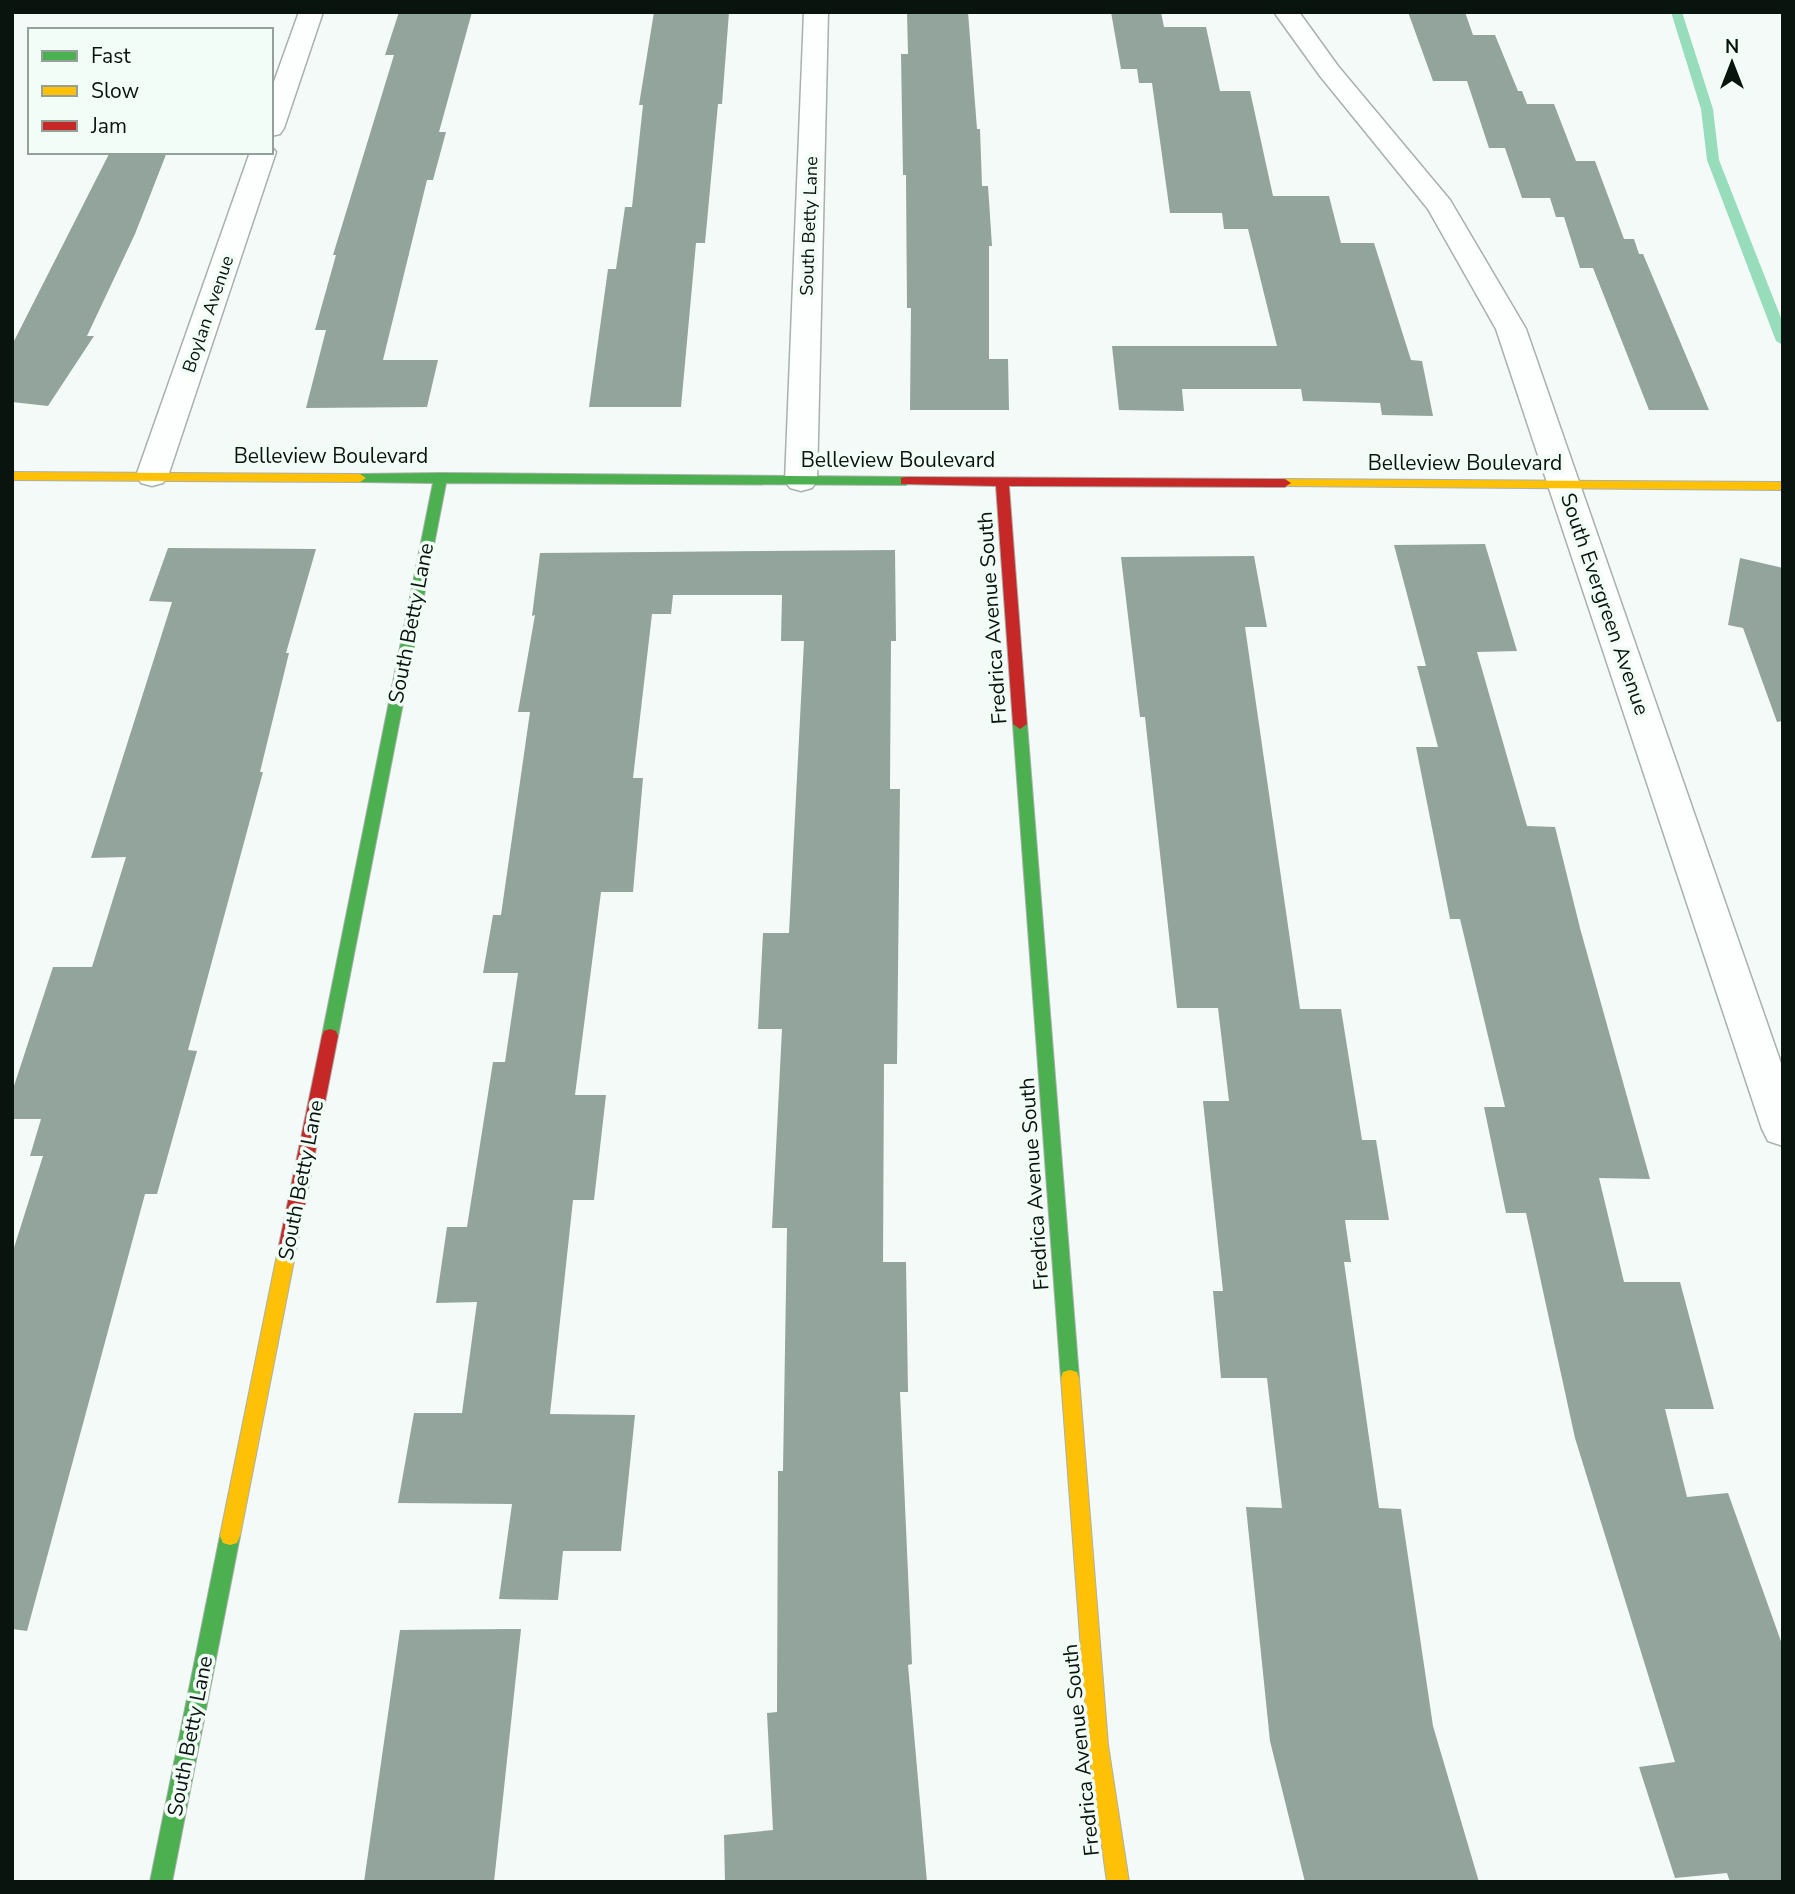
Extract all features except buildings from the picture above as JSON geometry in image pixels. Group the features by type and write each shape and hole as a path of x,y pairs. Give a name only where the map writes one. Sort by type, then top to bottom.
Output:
{"street":[{"path":"273,122 311,12"},
{"name":"South Betty Lane","path":"800,481 816,12"},
{"name":"South Evergreen Avenue","path":"1286,12 1329,71 1440,206 1511,329 1783,1129"},
{"name":"Boylan Avenue","path":"152,476 262,154"},
{"name":"Belleview Boulevard","path":"12,476 1783,486"},
{"name":"South Betty Lane","path":"161,1882 441,477"},
{"name":"Fredrica Avenue South","path":"1003,482 1098,1745 1118,1882"}],"waterway":[{"path":"1676,12 1707,109 1713,160 1783,341"}],"traffic: fast":[{"path":"330,1036 441,477"},
{"path":"360,478 906,481"},
{"path":"1020,724 1070,1378"},
{"path":"161,1882 230,1536"}],"traffic: slow":[{"path":"12,476 360,478"},
{"path":"1285,483 1783,486"},
{"path":"230,1536 288,1245"},
{"path":"1070,1378 1098,1745 1118,1882"}],"traffic: jam":[{"path":"906,481 1285,483"},
{"path":"1002,482 1020,724"},
{"path":"288,1245 330,1036"}]}
